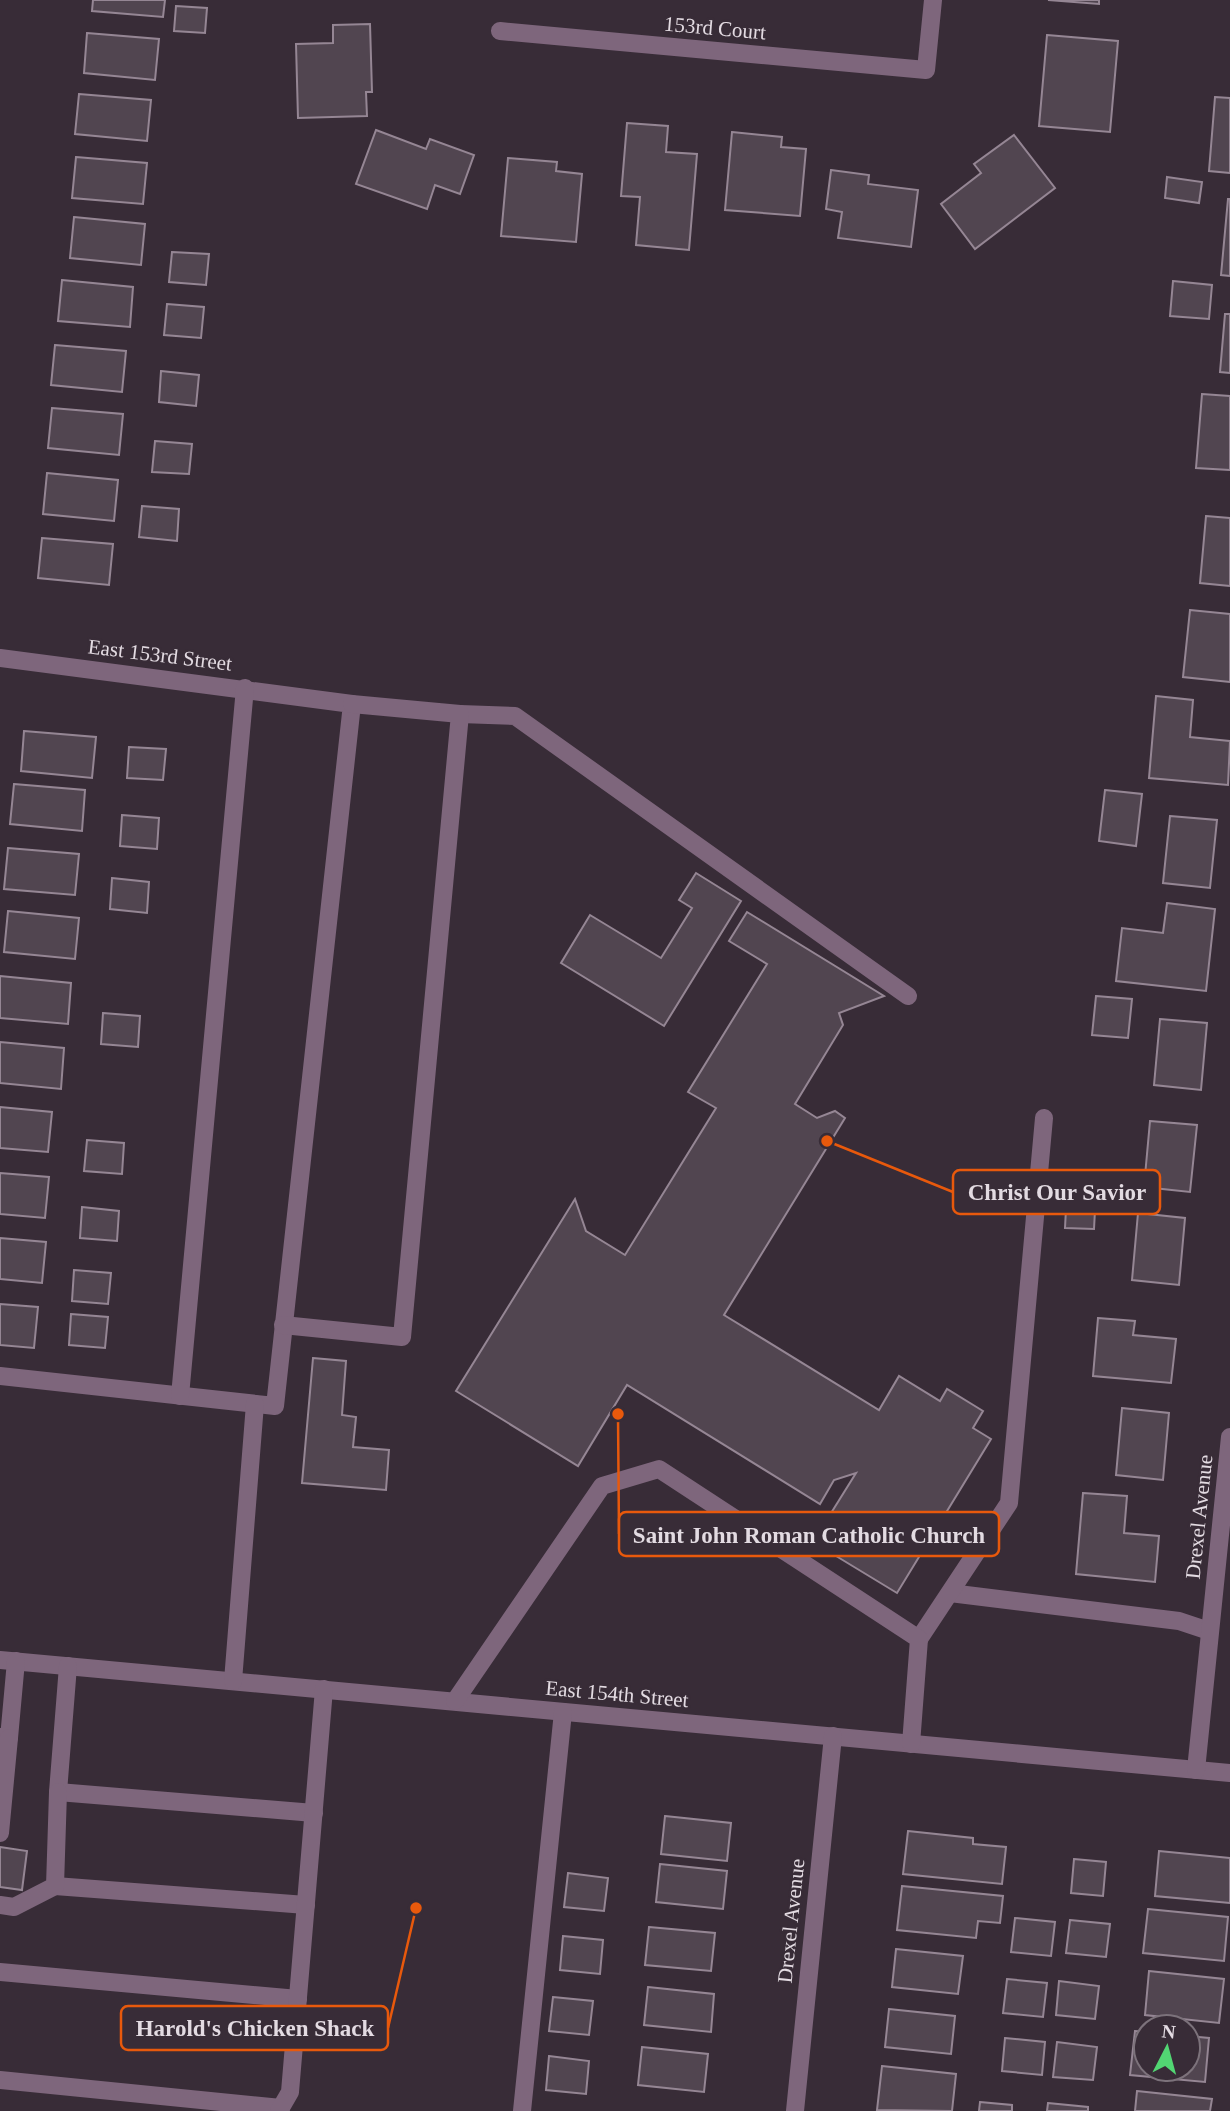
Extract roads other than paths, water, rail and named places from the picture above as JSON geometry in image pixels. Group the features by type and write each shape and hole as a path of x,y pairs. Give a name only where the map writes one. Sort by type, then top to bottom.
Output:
{"street":[{"name":"153rd Court","path":"500,31 926,70 933,0"},
{"name":"East 153rd Street","path":"0,658 314,696 352,704 515,716 908,996"},
{"path":"180,1396 245,688"},
{"path":"0,1376 275,1406 352,704"},
{"path":"283,1325 402,1337 460,714"},
{"path":"911,1744 919,1639 1009,1503 1044,1118"},
{"path":"233,1681 255,1404"},
{"name":"Drexel Avenue","path":"1196,1770 1230,1437"},
{"path":"455,1701 602,1486 659,1469 919,1639"},
{"path":"950,1594 1179,1621 1209,1631"},
{"path":"0,1833 8,1660"},
{"name":"East 154th Street","path":"8,1660 1230,1773"},
{"path":"55,1886 58,1792 68,1666"},
{"path":"0,2080 280,2109 290,2092 324,1689"},
{"path":"522,2111 563,1712"},
{"name":"Drexel Avenue","path":"794,2111 833,1736"},
{"path":"58,1792 314,1813"},
{"path":"0,1905 14,1907 55,1886 306,1905"},
{"path":"0,1972 298,1999"}],"place":[{"name":"Christ Our Savior","path":"827,1141"},
{"name":"Saint John Roman Catholic Church","path":"618,1414"},
{"name":"Harold's Chicken Shack","path":"416,1908"}]}
